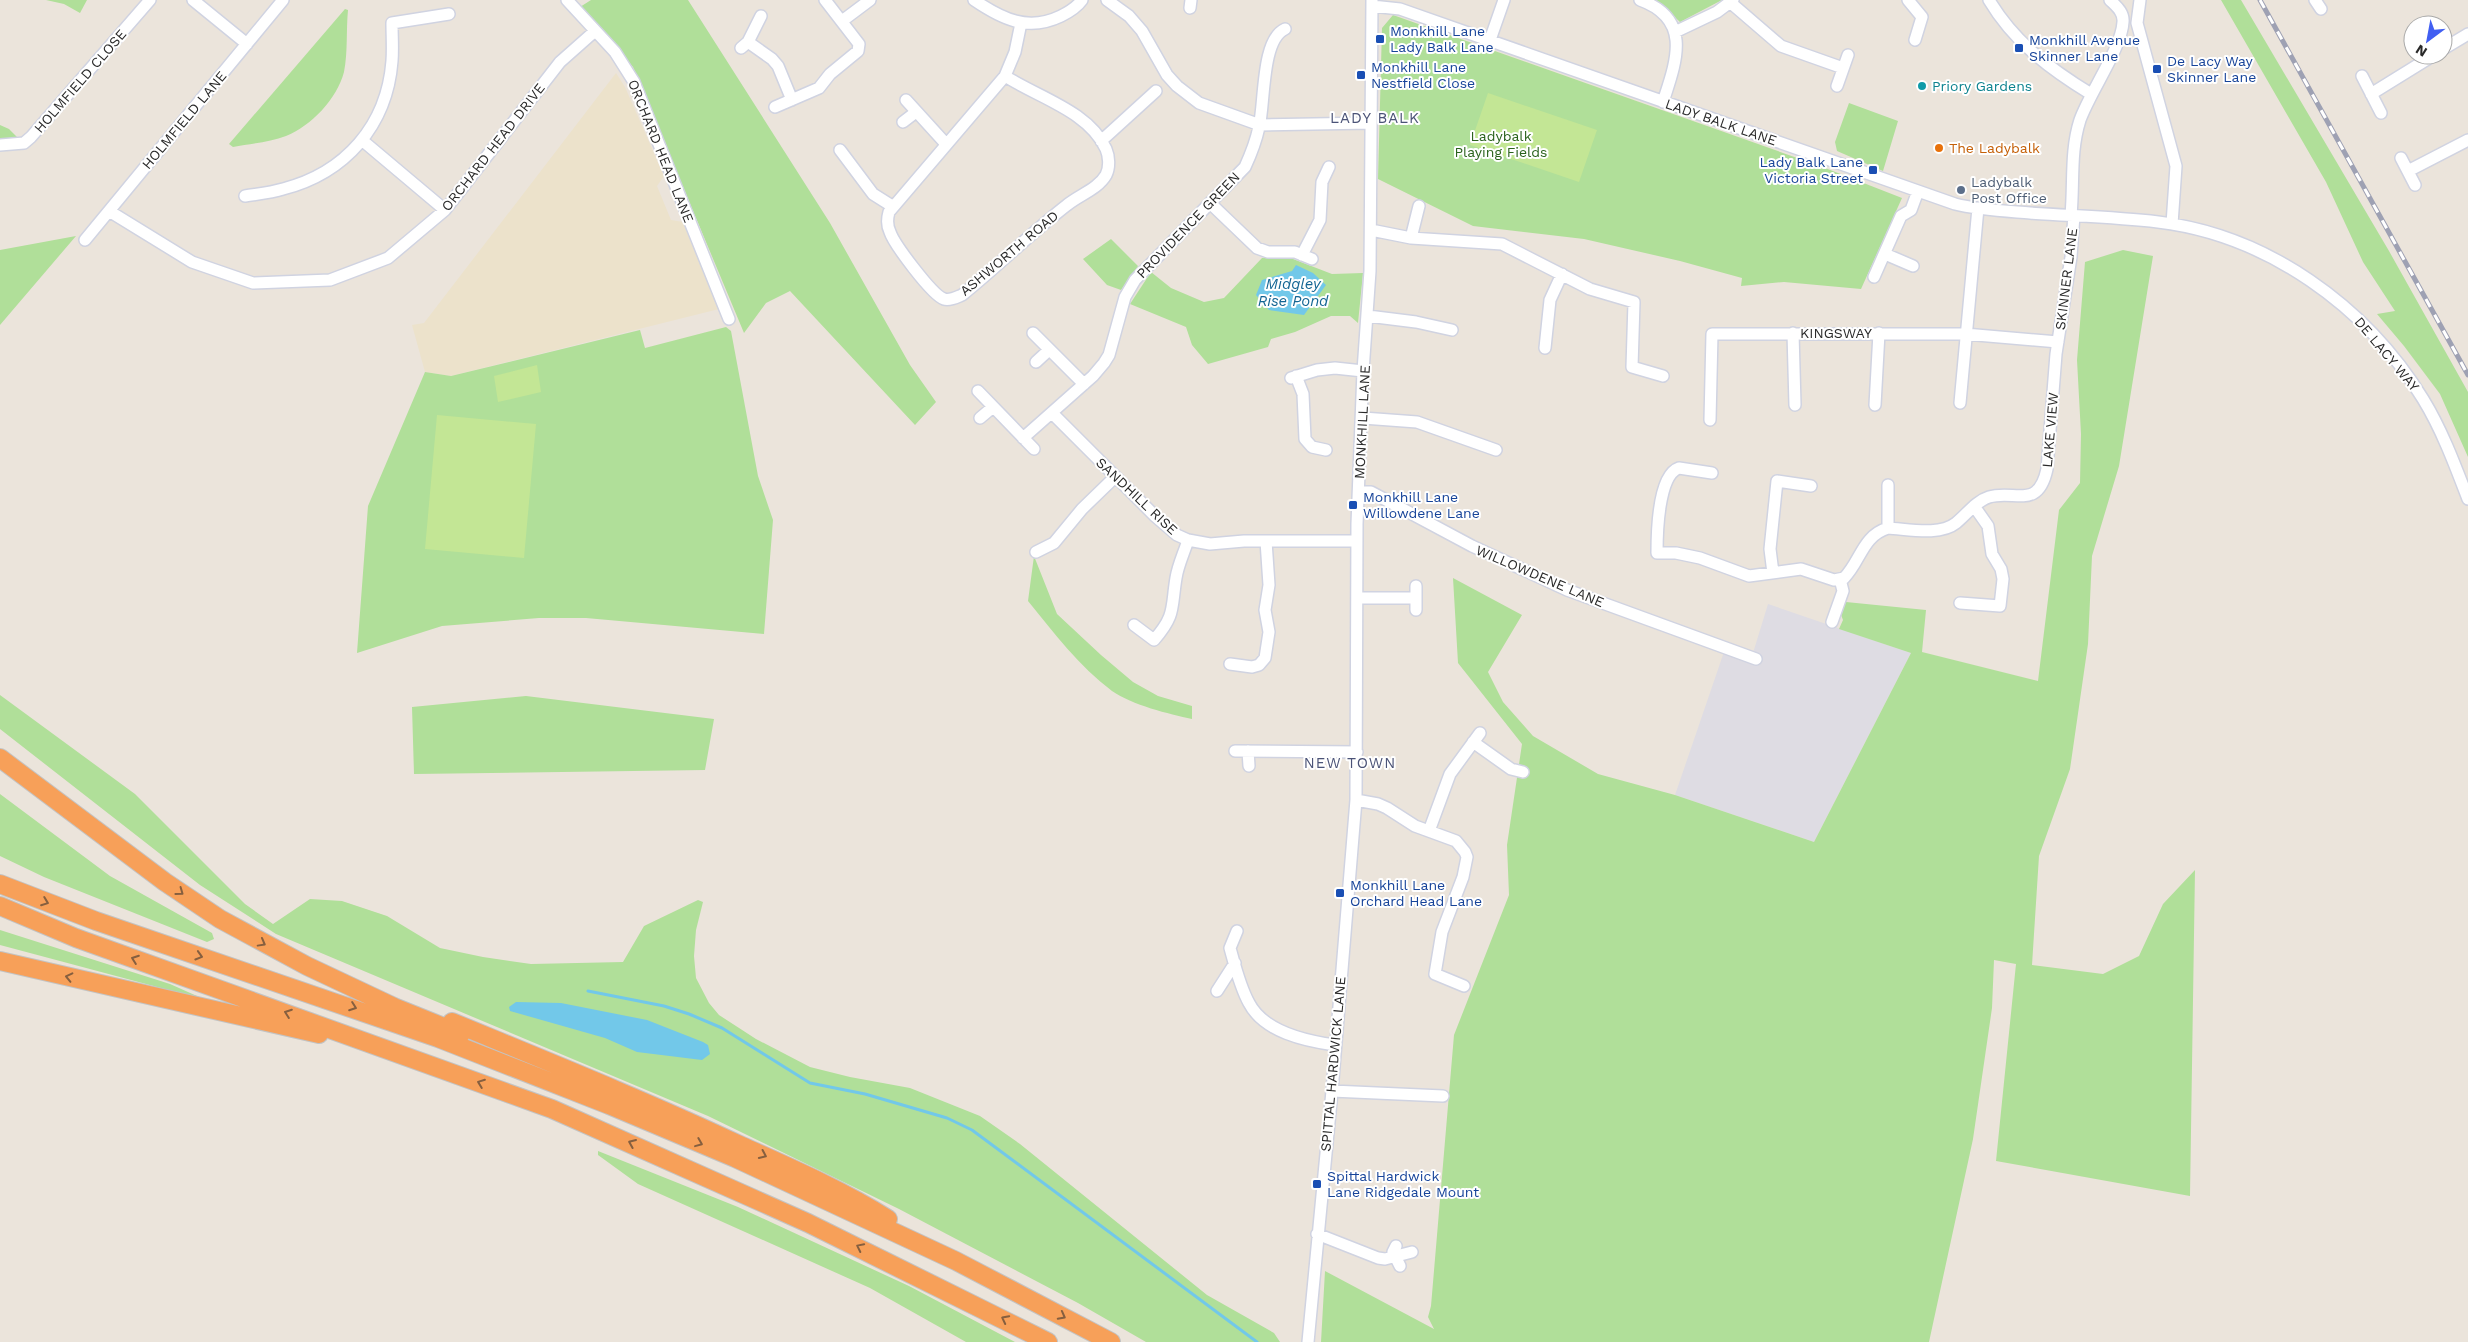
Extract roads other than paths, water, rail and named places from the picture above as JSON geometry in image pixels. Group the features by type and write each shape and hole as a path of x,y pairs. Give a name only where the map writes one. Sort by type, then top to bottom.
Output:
{"highway":[{"path":"0,747 142,864"},
{"path":"0,758 195,903 242,933 277,952 589,1089 674,1133"},
{"path":"0,884 96,921 296,987 438,1038 601,1102 759,1169 956,1261 1111,1342"},
{"path":"0,906 76,938 552,1109 682,1164 861,1248 1048,1342"},
{"path":"0,961 400,1053"},
{"path":"362,990 432,1014 559,1065 714,1132 877,1212 956,1261"}],"street":[{"name":"HOLMFIELD CLOSE","path":"0,146 24,142 31,137 150,0"},
{"path":"193,0 247,44"},
{"name":"HOLMFIELD LANE","path":"85,240 283,0"},
{"name":"ORCHARD HEAD LANE","path":"567,0 615,52 634,82 729,319"},
{"path":"775,107 819,88 830,74 858,51 859,44 825,0"},
{"path":"842,21 870,0"},
{"path":"974,0 1007,20 1035,24 1050,21 1066,14 1082,0"},
{"path":"1106,0 1129,16 1142,31 1167,75 1186,95 1226,114 1260,125 1371,123"},
{"path":"1490,40 1504,0"},
{"path":"1640,0 1659,11 1675,32 1677,40 1677,58 1663,102"},
{"path":"1908,0 1922,17 1915,40"},
{"path":"1989,0 2014,36 2053,70 2091,94"},
{"name":"SKINNER LANE","path":"2058,342 2072,257 2076,135 2091,94 2120,37 2124,20 2121,12 2110,0"},
{"path":"1675,32 1732,1 1781,46 1844,68"},
{"name":"LADY BALK LANE","path":"1372,3 1400,9 1490,40 1955,204 1978,208 2073,215"},
{"name":"MONKHILL LANE","path":"1347,905 1356,800 1357,541 1363,418 1363,370 1368,316 1371,230 1372,3"},
{"path":"2139,6 2141,38 2176,166 2172,224"},
{"path":"245,196 282,190 311,180 332,168 363,141 384,99 392,62 392,23 450,14"},
{"path":"761,16 745,45 772,59 778,66 792,100"},
{"path":"840,150 873,194 892,206 1005,76 1018,44 1021,23"},
{"name":"PROVIDENCE GREEN","path":"1023,438 1093,376 1109,355 1125,297 1133,283 1245,167 1260,125 1270,51 1277,34 1285,29"},
{"name":"ORCHARD HEAD DRIVE","path":"109,211 192,262 253,283 330,280 388,258 445,210 560,62 595,31"},
{"path":"2453,43 2468,34"},
{"path":"1838,86 1848,55"},
{"path":"2371,94 2418,65"},
{"path":"1005,76 1070,111 1101,141 1156,90"},
{"path":"2362,76 2381,113"},
{"path":"906,100 946,144"},
{"path":"903,122 916,112"},
{"path":"2408,171 2468,140"},
{"path":"363,141 445,210"},
{"name":"ASHWORTH ROAD","path":"892,206 887,219 890,233 929,288 936,295 950,300 962,294 1067,204 1102,180 1106,173 1108,156 1101,141"},
{"path":"2401,158 2415,185"},
{"path":"842,173 852,166"},
{"path":"1210,203 1257,248 1268,252 1295,252 1307,257 1320,220 1322,182 1329,167"},
{"path":"1874,277 1902,216 1911,210 1918,191"},
{"path":"1411,238 1419,206"},
{"path":"1960,403 1978,208"},
{"name":"DE LACY WAY","path":"2073,215 2172,224 2202,231 2267,256 2306,279 2347,308 2372,332 2399,364 2423,399 2438,426 2468,499"},
{"path":"1371,230 1411,238 1502,244 1590,289 1634,302 1632,367 1663,376"},
{"path":"1885,254 1912,266"},
{"path":"1545,348 1550,300 1562,274"},
{"path":"1368,316 1416,322 1452,330"},
{"path":"1033,333 1084,384"},
{"name":"KINGSWAY","path":"1793,333 1795,405"},
{"name":"KINGSWAY","path":"1875,406 1879,333"},
{"name":"KINGSWAY","path":"1710,420 1712,334 1965,334 2058,342"},
{"name":"LAKE VIEW","path":"1888,528 1937,530 1950,527 1984,499 1995,495 2019,497 2037,491 2046,476 2058,342"},
{"path":"1036,362 1049,350"},
{"path":"1326,450 1312,448 1305,439 1304,394 1293,377 1317,370 1335,368 1363,370"},
{"path":"978,391 1034,449"},
{"path":"980,418 993,406"},
{"name":"SANDHILL RISE","path":"1052,413 1115,478 1168,528 1188,540 1210,544 1266,541 1357,541"},
{"path":"1363,418 1417,422 1496,450"},
{"path":"1712,473 1679,468 1671,473 1662,497 1658,553 1676,553 1700,558 1749,576 1802,569 1834,580 1847,575 1861,550 1874,534 1888,528 1888,485"},
{"path":"1036,552 1054,543 1082,509 1115,478"},
{"path":"1774,573 1770,549 1777,482 1811,486"},
{"name":"WILLOWDENE LANE","path":"1358,492 1371,492 1472,546 1567,590 1756,659"},
{"path":"1960,603 2000,606 2003,579 2002,569 1992,554 1988,526 1974,506"},
{"path":"1134,625 1154,640 1166,625 1174,605 1176,577 1188,540"},
{"path":"1230,664 1252,667 1258,665 1265,658 1269,632 1265,610 1269,585 1266,541"},
{"path":"1832,622 1843,592 1840,579"},
{"path":"1358,598 1416,592 1416,610"},
{"path":"1429,831 1450,774 1476,737 1511,769 1522,772"},
{"path":"1235,751 1357,752"},
{"path":"1248,751 1249,766"},
{"path":"1356,800 1378,804 1415,826 1456,841 1467,857 1464,877 1442,932 1432,978 1464,986"},
{"name":"SPITTAL HARDWICK LANE","path":"1308,1342 1316,1234 1332,1091 1347,905"},
{"path":"1237,931 1230,948 1249,1003 1260,1018 1298,1038 1335,1045"},
{"path":"1217,991 1235,963"},
{"path":"1332,1091 1443,1096"},
{"path":"1316,1234 1378,1258 1412,1252"}],"water":[{"name":"Midgley Rise Pond","path":"1296,265 1313,273 1326,285 1304,315 1269,310 1256,295 1262,280 1292,271"},
{"path":"516,1002 561,1003 647,1020 703,1042 708,1045 710,1054 702,1060 637,1052 605,1038 510,1011 509,1007"}],"waterway":[{"path":"588,991 664,1006 689,1014 722,1028 810,1083 865,1094 947,1118 972,1130 1257,1342"}],"railway":[{"path":"2260,0 2468,375"}],"place":[{"name":"Monkhill Lane Lady Balk Lane","path":"1380,39"},
{"name":"Monkhill Avenue Skinner Lane","path":"2019,48"},
{"name":"De Lacy Way Skinner Lane","path":"2157,69"},
{"name":"Monkhill Lane Nestfield Close","path":"1361,75"},
{"name":"Priory Gardens","path":"1922,86"},
{"name":"The Ladybalk","path":"1939,148"},
{"name":"Lady Balk Lane Victoria Street","path":"1873,170"},
{"name":"Ladybalk Post Office","path":"1961,190"},
{"name":"Monkhill Lane Willowdene Lane","path":"1353,505"},
{"name":"Monkhill Lane Orchard Head Lane","path":"1340,893"},
{"name":"Spittal Hardwick Lane Ridgedale Mount","path":"1317,1184"}],"district":[{"name":"LADY BALK","path":"1375,118"},
{"name":"NEW TOWN","path":"1350,763"}],"park label":[{"name":"Ladybalk Playing Fields","path":"1501,144"}]}
